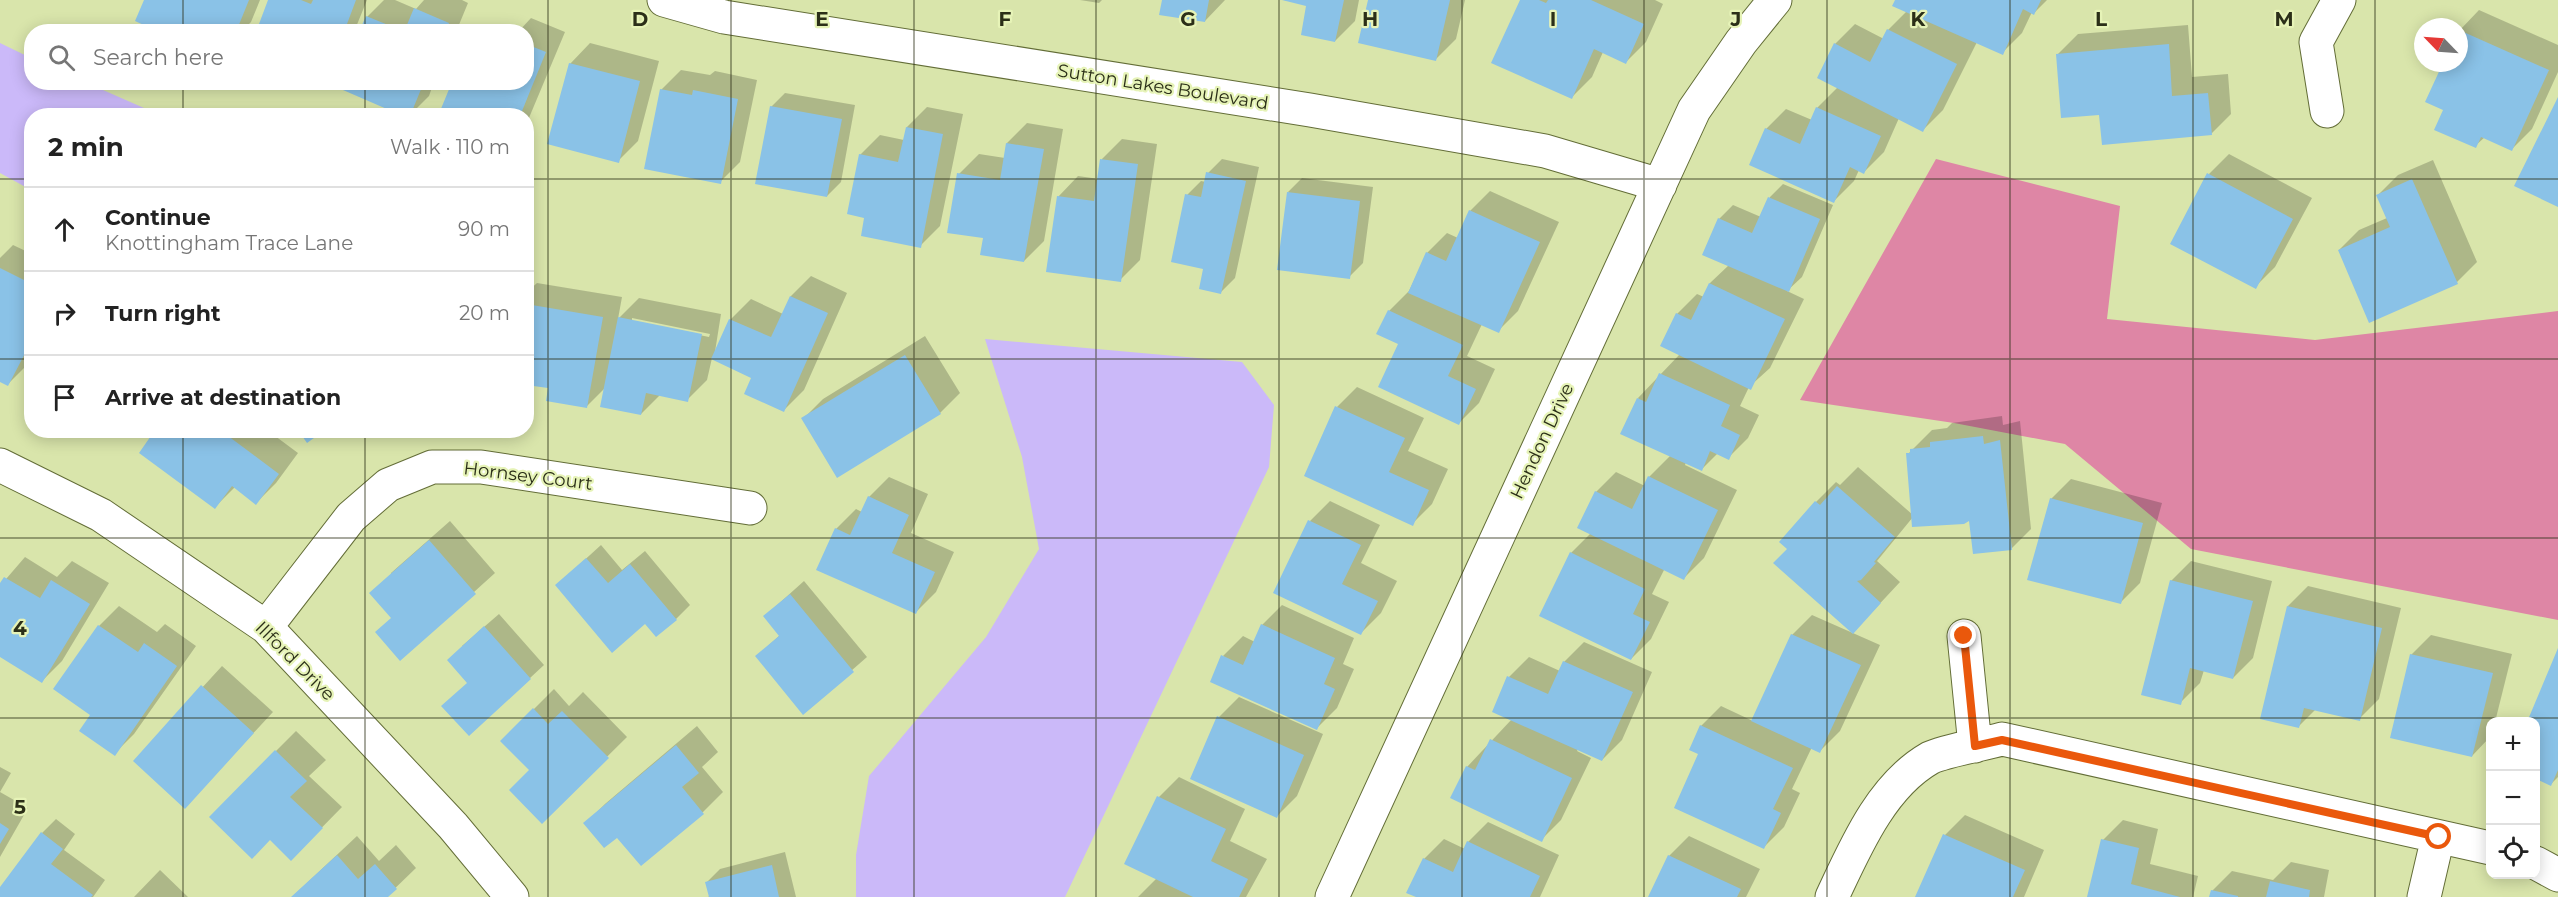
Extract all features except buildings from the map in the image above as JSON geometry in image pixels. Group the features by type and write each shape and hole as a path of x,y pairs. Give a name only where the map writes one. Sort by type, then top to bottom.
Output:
{"street":[{"name":"Sutton Lakes Boulevard","path":"664,0 724,17 1310,110 1545,151 1660,185"},
{"name":"Hendon Drive","path":"1332,897 1694,110 1741,42 1775,0"},
{"path":"2327,111 2316,42 2339,0"},
{"name":"Illford Drive","path":"0,465 101,515 266,627 453,826 512,897"},
{"name":"Hornsey Court","path":"266,627 351,517 388,485 432,467 481,467 750,508"},
{"path":"1964,636 1975,746"},
{"path":"1832,897 1863,831 1896,786 1931,758 2002,740 2486,847"},
{"path":"2424,897 2439,837"},
{"path":"2540,866 2558,875"}],"shaded area":[{"path":"0,43 24,55 24,90 103,90 144,108 24,108 24,186 0,173"},
{"path":"1936,159 2120,206 2107,319 2315,340 2558,311 2558,620 2191,549 2065,444 1954,423 1800,400"},
{"path":"985,339 1242,362 1274,405 1269,467 1065,897 856,897 856,855 869,776 986,637 1039,549 1022,457"}],"route":[{"path":"1964,636 1975,746 2002,740 2439,837"}]}
